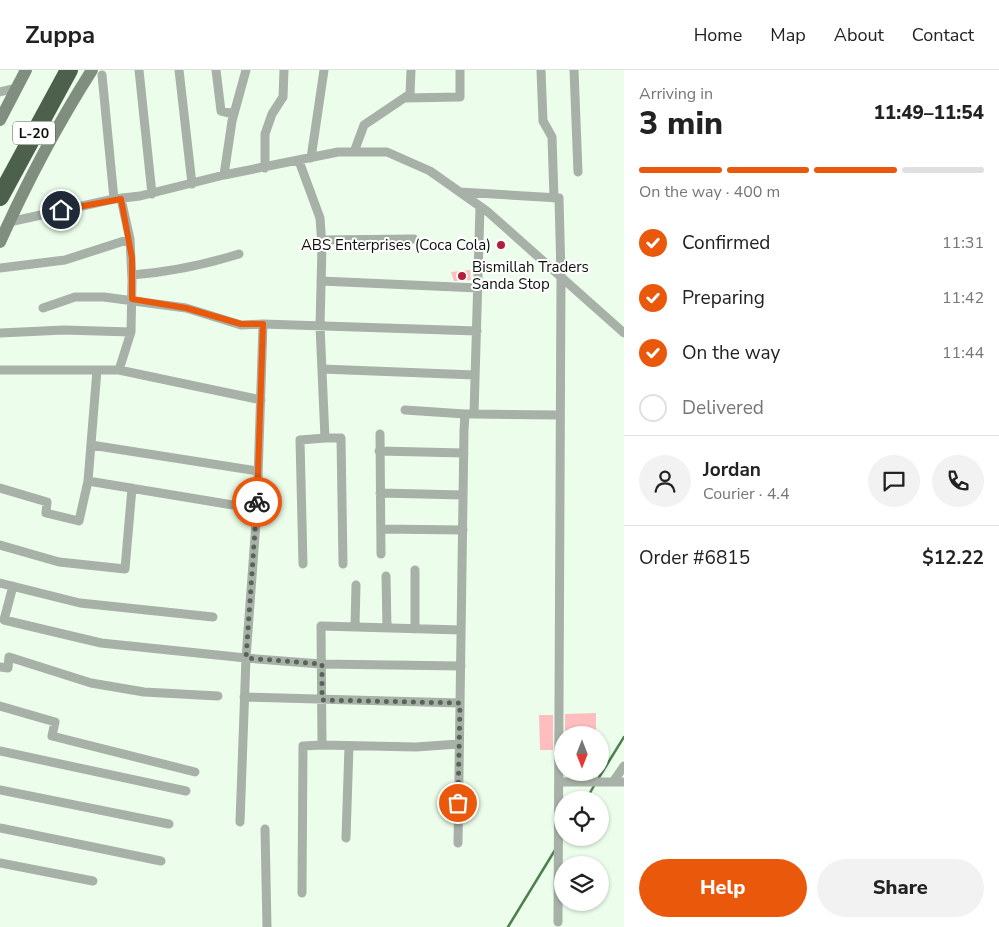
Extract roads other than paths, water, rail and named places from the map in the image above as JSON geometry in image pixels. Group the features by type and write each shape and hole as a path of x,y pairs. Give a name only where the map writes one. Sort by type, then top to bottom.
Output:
{"highway":[{"name":"L-20","path":"0,173 58,70"},
{"name":"L-20","path":"0,197 69,70"}],"main road":[{"path":"0,120 26,70"},
{"path":"0,242 66,112 97,73"}],"street":[{"path":"139,70 152,194"},
{"path":"179,70 192,184"},
{"path":"216,70 221,111 234,114"},
{"path":"224,176 234,114 246,70"},
{"path":"265,168 265,134 272,114 282,96 284,70"},
{"path":"311,158 324,70"},
{"path":"354,152 364,125 410,94 411,70"},
{"path":"405,98 460,96 460,70"},
{"path":"541,70 543,121 552,137 554,198"},
{"path":"574,70 578,172"},
{"path":"97,73 117,199 130,239 132,275 131,332 119,370"},
{"path":"0,92 16,88"},
{"path":"9,222 117,199 152,194 224,176 338,152 387,152 430,171 480,206 624,333"},
{"path":"299,161 320,218 320,326 325,438"},
{"path":"460,192 559,198 561,276 558,922"},
{"path":"458,843 464,452 475,375 480,206"},
{"path":"0,268 65,260 130,239"},
{"path":"321,240 414,239"},
{"path":"132,275 186,269 240,254"},
{"path":"321,281 478,288"},
{"path":"43,308 75,297 132,299 186,308 241,324 476,331"},
{"path":"240,822 246,658 257,509 263,324"},
{"path":"0,334 64,330 131,332"},
{"path":"322,369 475,375"},
{"path":"0,370 119,370 260,400"},
{"path":"0,488 47,502 46,513 79,521 88,480 97,370"},
{"path":"405,410 470,414 560,415"},
{"path":"380,434 381,554"},
{"path":"303,564 300,440 341,438 343,564"},
{"path":"91,445 258,471"},
{"path":"379,451 464,452"},
{"path":"88,480 257,509"},
{"path":"0,545 59,562 125,569 132,488"},
{"path":"380,493 463,495"},
{"path":"381,529 462,530"},
{"path":"415,570 415,629"},
{"path":"386,576 387,628"},
{"path":"0,583 80,603 212,617"},
{"path":"355,627 356,585"},
{"path":"13,586 2,623 101,644 322,664 460,666"},
{"path":"322,745 321,626 461,630"},
{"path":"0,667 8,668 9,657 91,683 144,692 218,696"},
{"path":"244,697 460,703"},
{"path":"0,706 55,722 52,736 195,772"},
{"path":"302,893 303,746 416,748 459,744"},
{"path":"346,838 349,746"},
{"path":"0,751 186,791"},
{"path":"613,782 624,766"},
{"path":"559,782 624,782"},
{"path":"0,790 169,824"},
{"path":"0,828 161,861"},
{"path":"265,829 267,927"},
{"path":"0,863 93,882"}],"waterway":[{"path":"609,761 624,737"},
{"path":"591,791 595,784"},
{"path":"508,927 555,850"}],"place":[{"name":"ABS Enterprises (Coca Cola)","path":"501,245"},
{"name":"Bismillah Traders Sanda Stop","path":"462,276"}]}
